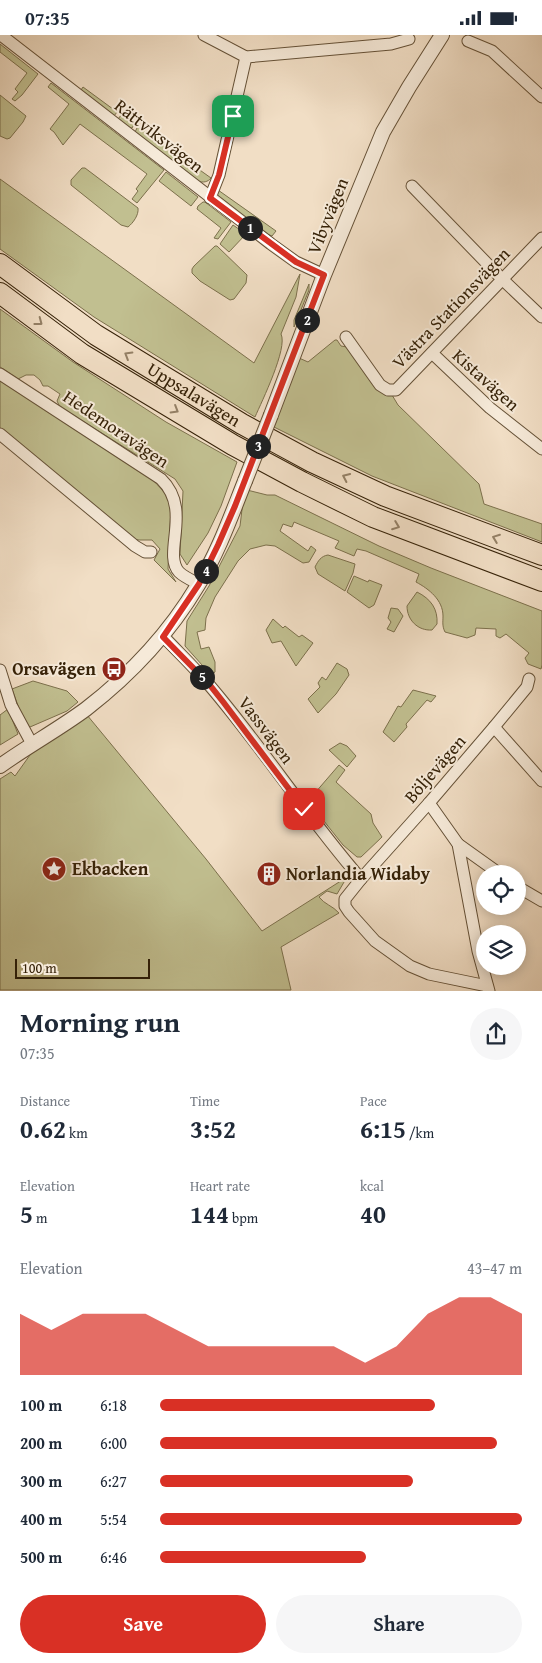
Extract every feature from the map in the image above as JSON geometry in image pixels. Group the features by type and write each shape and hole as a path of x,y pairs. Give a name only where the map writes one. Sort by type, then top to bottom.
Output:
{"highway":[{"name":"Uppsalavägen","path":"0,264 96,335 312,462 385,496 542,555"},
{"name":"Uppsalavägen","path":"0,293 82,354 233,445 284,473 372,517 542,581"}],"street":[{"name":"Rättviksvägen","path":"2,35 210,198 296,262 324,275"},
{"path":"204,35 246,57 391,44 409,39"},
{"name":"Vibyvägen","path":"0,766 86,709 121,678 163,637 199,584 245,481 324,275 383,132 408,87 442,35"},
{"path":"468,41 492,51 542,97"},
{"path":"210,198 219,175 246,57"},
{"path":"412,186 502,279 542,317"},
{"name":"Västra Stationsvägen","path":"346,337 380,385 388,390 396,390 542,238"},
{"name":"Kistavägen","path":"432,353 490,408 542,449"},
{"name":"Hedemoravägen","path":"0,374 168,485 176,505 174,555 176,567 184,576 199,584"},
{"path":"0,434 134,547 151,552"},
{"name":"Vassvägen","path":"163,637 209,684 288,788 361,879"},
{"path":"0,670 11,705 32,744"},
{"name":"Böljevägen","path":"361,879 494,727 527,687 529,679"},
{"path":"494,727 542,781"},
{"path":"429,803 458,844 487,865"},
{"path":"361,879 345,899 345,906 375,941 410,966 429,974 488,988 478,951 458,844"},
{"path":"526,892 542,901"}],"shaded area":[{"path":"0,44 38,74 15,101 12,99 18,92 15,89 27,73 0,52"},
{"path":"51,83 164,170 137,203 132,199 138,191 136,189 147,174 80,124 63,145 50,129 69,104 48,87"},
{"path":"83,87 117,112 114,116 81,90"},
{"path":"0,95 26,116 10,138 7,139 0,136"},
{"path":"122,114 135,123 132,128 129,128 118,119"},
{"path":"138,126 211,178 205,182 198,181 135,132"},
{"path":"82,168 85,168 138,208 135,219 128,227 121,225 71,185 71,180"},
{"path":"166,172 198,197 191,206 159,181"},
{"path":"0,179 254,363 300,274 296,297 281,334 281,351 278,362 255,417 94,317 0,249"},
{"path":"218,190 276,231 272,236 267,234 217,196"},
{"path":"203,202 231,222 218,239 214,238 221,228 197,209"},
{"path":"233,225 246,234 229,252 220,244"},
{"path":"215,246 247,275 246,283 234,299 230,300 200,281 192,273 194,266"},
{"path":"309,284 309,290 294,327 294,320"},
{"path":"0,309 73,362 166,422 237,462 221,506 208,533 187,565 180,554 183,491 175,479 60,407 57,401 60,394 48,386 43,386 34,375 26,375 18,379 0,367"},
{"path":"335,340 341,346 347,347 392,395 398,405 479,484 484,504 542,524 542,542 372,476 274,427 299,358 308,362"},
{"path":"0,380 153,480 166,494 171,508 168,569 176,582 154,560 160,549 152,540 128,538 0,430"},
{"path":"247,490 275,495 379,546 542,611 541,669 528,664 525,658 529,653 506,634 500,638 496,636 496,629 476,628 475,635 467,638 445,632 441,605 426,588 416,582 419,574 366,551 357,549 354,556 335,548 339,541 294,522 292,527 283,524 280,531 308,551 311,546 316,550 309,562 303,563 275,546 266,545 250,549 238,561 215,597 206,618 205,630 197,632 201,649 209,647 215,662 215,672 211,675 185,646 187,621 209,586 240,526 244,493"},
{"path":"328,555 355,564 345,591 318,574 316,565 322,558"},
{"path":"354,576 382,585 374,605 369,608 347,592"},
{"path":"417,592 430,601 435,609 437,624 432,630 418,627 409,616 407,606"},
{"path":"391,608 398,609 403,616 394,632 387,629 391,622 388,618"},
{"path":"273,619 283,628 285,626 299,637 302,635 313,643 296,666 281,641 272,643 266,630"},
{"path":"337,663 347,669 349,675 336,694 318,713 308,699 320,687 318,683 322,677 326,680"},
{"path":"33,681 67,691 78,702 67,711 30,727 25,725 12,689"},
{"path":"413,690 436,696 431,702 427,700 406,724 407,727 394,742 383,732 398,706 401,707"},
{"path":"8,709 18,734 0,745 0,715"},
{"path":"87,715 206,859 262,931 347,877 337,894 327,891 319,897 339,913 281,947 291,990 0,990 0,779 11,772 15,776 35,748"},
{"path":"340,743 347,746 356,756 347,767 329,750"},
{"path":"339,765 345,770 336,782 371,814 373,823 382,837 361,857 357,857 343,845 308,801"}],"place":[{"name":"Orsavägen","path":"114,669"},
{"name":"Ekbacken","path":"54,869"},
{"name":"Norlandia Widaby","path":"269,874"}],"route":[{"path":"233,116 219,175 210,198 296,262 324,275 271,415 218,545 199,584 163,637 209,684 304,809"}]}
